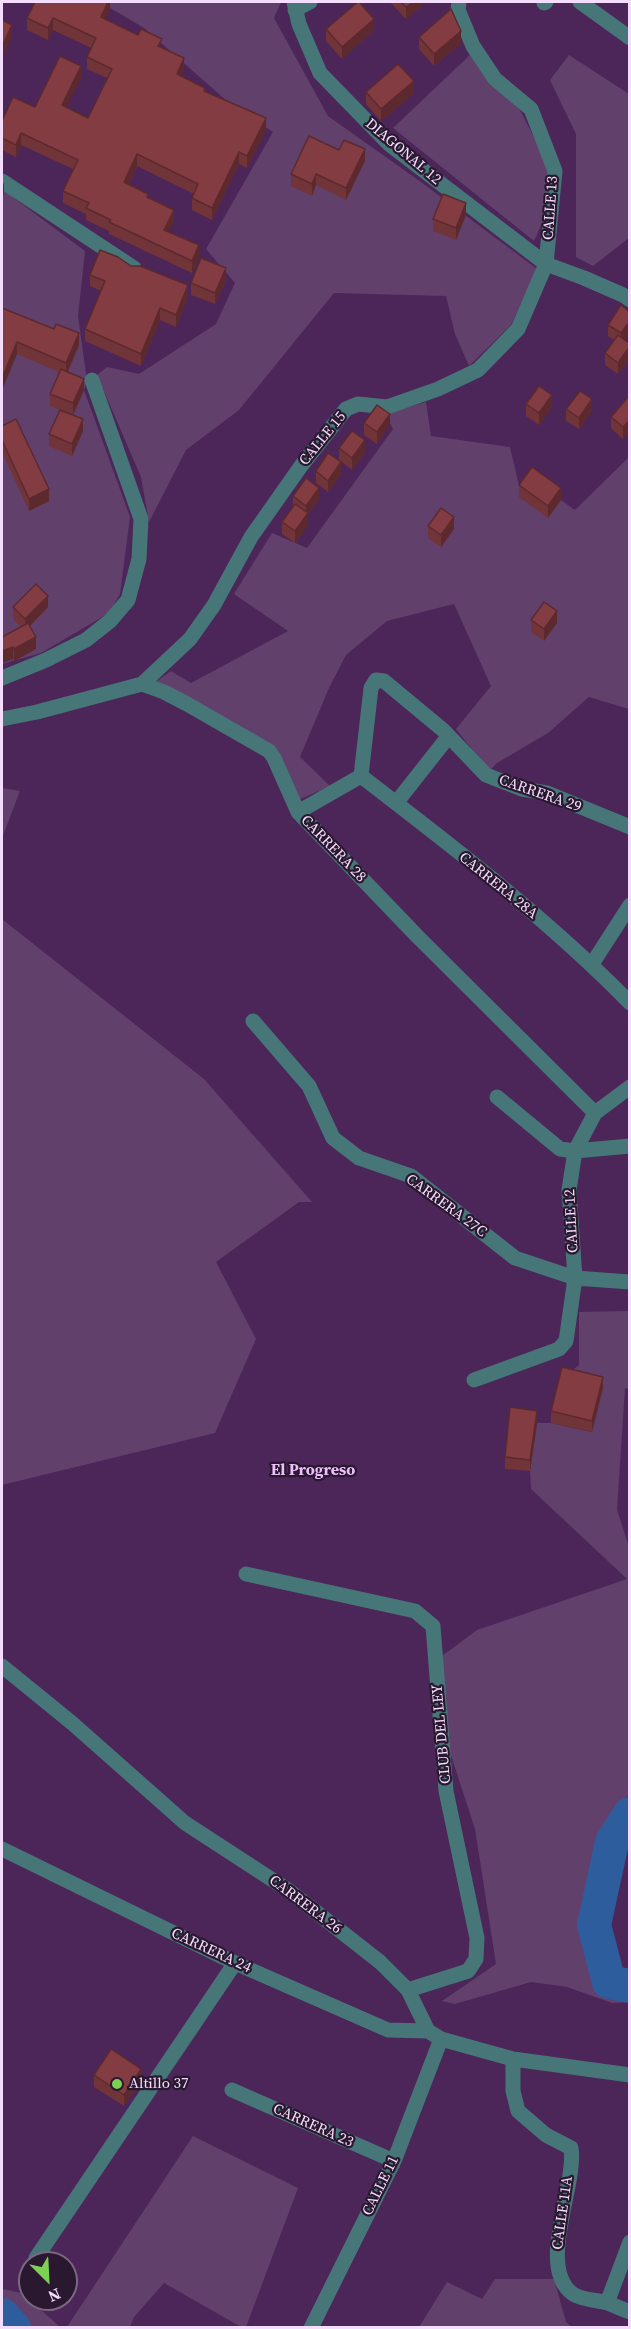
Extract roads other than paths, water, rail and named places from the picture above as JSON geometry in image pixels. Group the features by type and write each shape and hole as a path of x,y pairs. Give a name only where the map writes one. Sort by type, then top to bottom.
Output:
{"street":[{"path":"294,6 310,2"},
{"name":"CALLE 13","path":"459,2 458,10 473,46 495,79 531,109 555,171 546,264"},
{"path":"580,2 630,38"},
{"name":"DIAGONAL 12","path":"294,6 320,73 389,144 546,264 584,278 630,300"},
{"path":"2,181 136,269"},
{"name":"CALLE 15","path":"142,684 190,639 214,604 251,537 301,466 346,409 358,404 387,407 438,389 478,370 518,329 546,264"},
{"path":"2,678 86,640 110,621 128,600 139,559 141,519 92,380"},
{"name":"CARRERA 29","path":"361,776 371,688 376,680 384,681 448,737 486,775 522,789 547,792 630,827"},
{"path":"2,719 142,684"},
{"name":"CARRERA 28","path":"142,684 179,700 269,751 298,812 418,937 596,1113"},
{"path":"396,803 448,737"},
{"path":"298,812 361,776"},
{"name":"CARRERA 28A","path":"361,776 544,922 592,964 630,1003"},
{"path":"592,964 630,905"},
{"name":"CARRERA 27C","path":"253,1021 309,1086 333,1138 358,1158 411,1176 515,1258 575,1278 630,1282"},
{"name":"CALLE 12","path":"474,1380 559,1349 566,1341 575,1278 569,1190 575,1151 596,1113 630,1087"},
{"path":"497,1097 560,1149 575,1151 630,1146"},
{"name":"CLUB DEL LEY","path":"246,1574 415,1611 433,1626 446,1791 477,1938 476,1959 468,1971 408,1990"},
{"name":"CARRERA 26","path":"2,1666 72,1723 185,1823 288,1890 380,1962 408,1990 435,2035"},
{"name":"CARRERA 24","path":"2,1849 236,1963 388,2030 435,2035"},
{"path":"41,2251 236,1963"},
{"path":"435,2035 513,2059 630,2074"},
{"name":"CALLE 11","path":"311,2328 394,2161 435,2035"},
{"name":"CALLE 11A","path":"513,2059 513,2091 518,2110 546,2135 571,2148 568,2185 556,2262 560,2279 573,2295 607,2303"},
{"name":"CARRERA 23","path":"232,2090 394,2161"},
{"path":"630,2242 607,2303 630,2312"}],"waterway":[{"path":"630,1814 612,1842 594,1925 609,1982 630,1986"},
{"path":"2,2315 14,2328"}],"place":[{"name":"Altillo 37","path":"117,2084"}],"district":[{"name":"El Progreso","path":"313,1471"}]}
